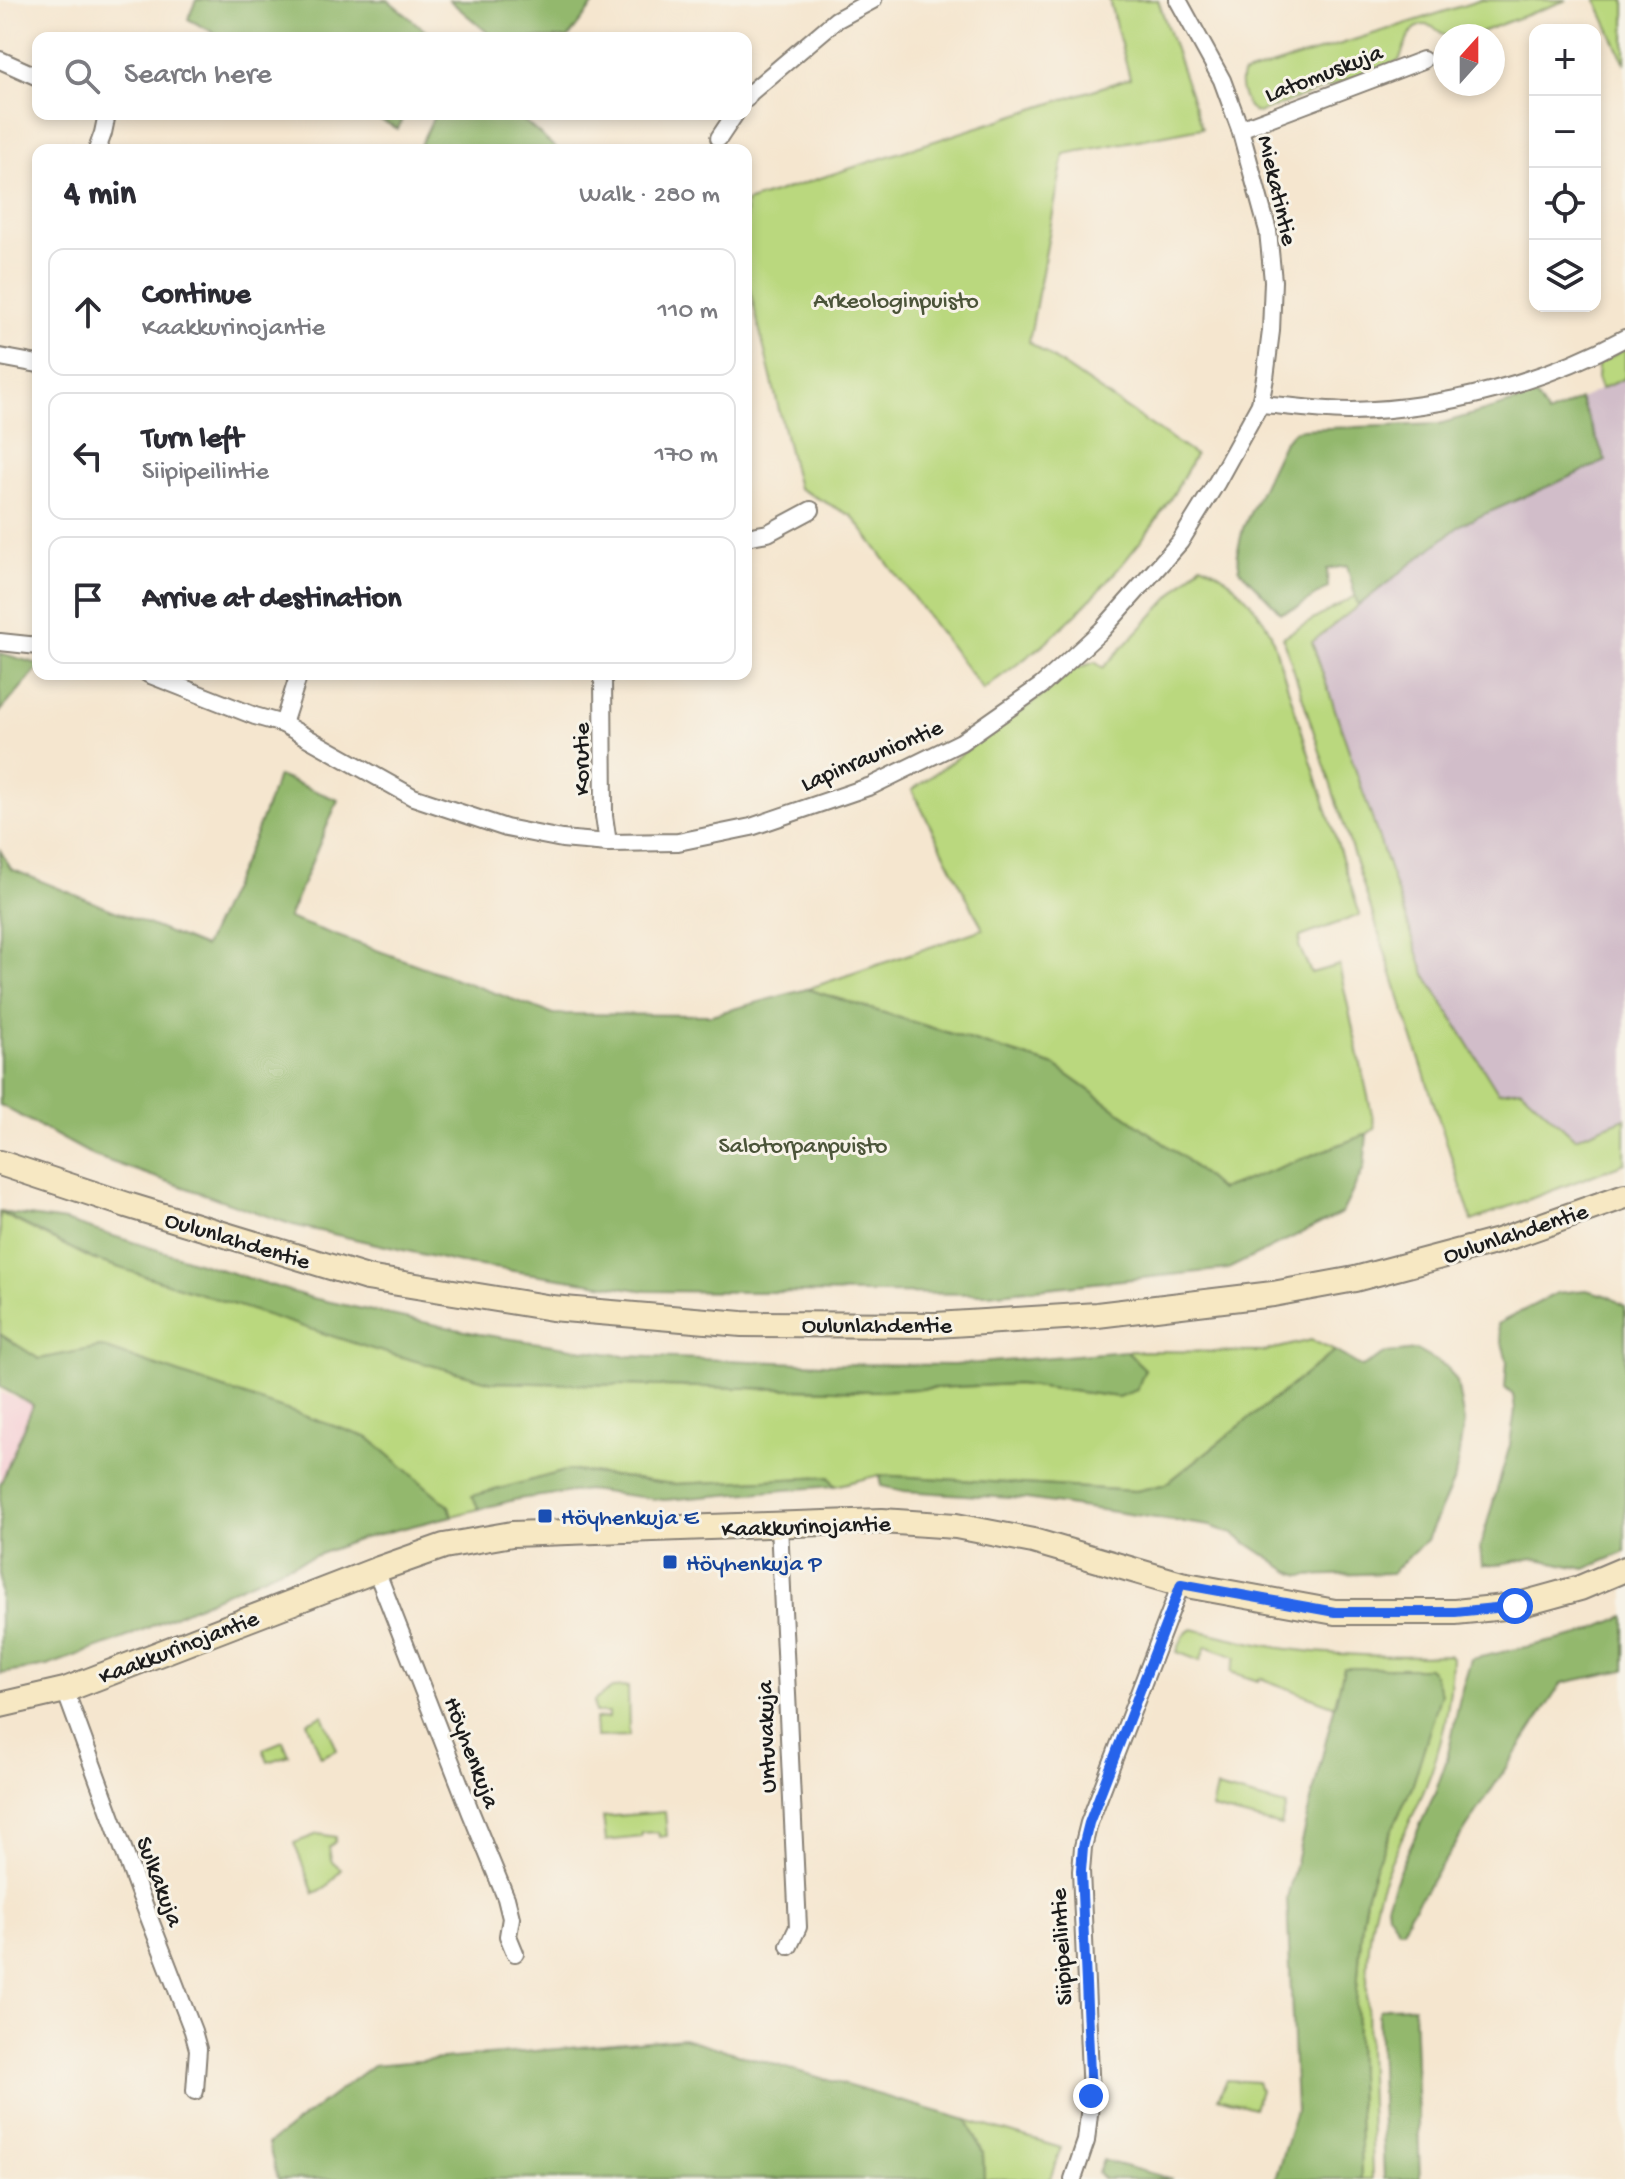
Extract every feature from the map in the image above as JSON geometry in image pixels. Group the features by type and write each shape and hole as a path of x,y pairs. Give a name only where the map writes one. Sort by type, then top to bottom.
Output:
{"main road":[{"name":"Oulunlahdentie","path":"0,1148 127,1205"},
{"name":"Oulunlahdentie","path":"0,1163 367,1278 552,1308 742,1324 936,1325 1097,1315 1273,1294 1355,1279 1498,1241 1625,1196"},
{"name":"Kaakkurinojantie","path":"0,1705 65,1690 444,1546 512,1534 882,1521 956,1526 1033,1541 1181,1584 1335,1612 1455,1612 1515,1606 1580,1588 1625,1569"}],"street":[{"path":"752,91 836,20 873,0"},
{"name":"Miekatintie","path":"1178,0 1222,80 1240,129 1268,231 1273,281 1271,331 1260,404"},
{"path":"0,60 32,74"},
{"name":"Latomuskuja","path":"1240,129 1423,60"},
{"path":"99,144 105,120"},
{"path":"719,138 731,120"},
{"path":"1260,404 1351,411 1435,403 1472,395 1579,361 1625,338"},
{"path":"0,357 32,363"},
{"name":"Lapinrauniontie","path":"163,680 283,724 413,797 506,828 562,839 608,843 678,842 751,827 871,786 961,742 1041,686 1102,630 1180,542 1260,404"},
{"path":"752,536 768,533 811,510"},
{"path":"0,642 32,645"},
{"path":"283,724 297,680"},
{"name":"Korutie","path":"603,680 604,816 608,843"},
{"name":"Untuvakuja","path":"779,1525 798,1927 789,1946"},
{"name":"Höyhenkuja","path":"376,1570 506,1898 511,1918 508,1936 515,1953"},
{"name":"Siipipeilintie","path":"1073,2179 1086,2141 1091,2096 1081,1871 1083,1847 1089,1823 1181,1584"},
{"name":"Sulkakuja","path":"65,1690 193,2031 198,2049 195,2091"}],"shaded area":[{"path":"1625,378 1625,1118 1575,1138 1521,1089 1498,1092 1425,974 1312,642 1462,524 1605,461 1580,399"},
{"path":"0,1392 33,1405 0,1485"}],"green space":[{"path":"196,0 388,0 427,32 213,32 188,19"},
{"path":"449,0 597,0 573,32 487,32"},
{"name":"Arkeologinpuisto","path":"1109,0 1158,0 1202,128 1064,154 1029,342 1195,455 1167,504 1115,572 1048,641 983,690 852,516 798,488 752,299 752,200 1130,78"},
{"path":"1481,0 1567,0 1502,24 1420,26 1410,35 1399,61 1258,113 1249,107 1244,97 1242,75"},
{"path":"1596,0 1625,0 1625,64"},
{"path":"381,120 402,120 398,129"},
{"path":"432,120 523,120 551,144 420,144"},
{"path":"1625,349 1625,378 1601,389 1597,378 1598,364"},
{"path":"1536,396 1548,415 1580,399 1606,461 1462,524 1358,606 1347,566 1327,569 1328,587 1299,607 1281,613 1240,570 1237,554 1243,528 1283,443 1294,431 1439,424"},
{"path":"1201,564 1222,575 1241,592 1270,631 1360,915 1300,937 1299,946 1311,973 1339,965 1375,1128 1367,1134 1221,1191 1183,1157 1055,1066 807,989 983,929 912,790 1075,669 1095,662 1103,668"},
{"path":"1355,596 1358,606 1312,642 1425,974 1498,1092 1521,1089 1575,1138 1625,1118 1625,1163 1472,1221 1283,637"},
{"path":"0,653 32,662 32,675 0,712"},
{"name":"Salotorpanpuisto","path":"278,776 338,800 288,918 553,1014 711,1015 807,989 1055,1066 1183,1157 1220,1190 1367,1134 1364,1168 1342,1213 1228,1269 988,1294 647,1291 460,1263 293,1225 94,1156 0,1105 0,850 11,869 204,947 254,838"},
{"path":"0,1212 65,1221 312,1298 479,1334 625,1356 825,1364 954,1365 1126,1351 1145,1369 1137,1390 1118,1397 1017,1384 875,1391 492,1382 372,1349 92,1259"},
{"path":"0,1213 93,1259 492,1382 875,1391 1017,1384 1118,1397 1145,1370 1126,1351 1262,1352 1311,1340 1335,1351 1166,1484 1136,1491 879,1475 835,1486 829,1477 673,1484 569,1470 473,1497 479,1509 452,1516 449,1506 101,1347 39,1359 0,1334"},
{"path":"1586,1290 1608,1296 1625,1306 1625,1552 1585,1569 1533,1558 1482,1565 1480,1547 1510,1445 1515,1410 1513,1395 1505,1388 1507,1361 1497,1324 1557,1293"},
{"path":"0,1334 39,1359 101,1347 369,1438 449,1506 452,1516 360,1539 282,1568 120,1640 47,1666 0,1674 0,1485 33,1405 0,1387"},
{"path":"1417,1350 1447,1367 1457,1382 1464,1422 1455,1478 1427,1540 1391,1573 1301,1576 1233,1534 1210,1526 1026,1499 904,1491 881,1486 879,1475 1136,1491 1166,1484 1335,1351 1362,1367 1387,1353"},
{"path":"569,1470 673,1484 829,1477 835,1486 664,1500 587,1490 518,1499 479,1509 472,1496"},
{"path":"1625,1616 1625,1670 1562,1683 1410,1913 1403,1929 1399,1929 1388,1913 1387,1904 1447,1759 1471,1659 1580,1635"},
{"path":"1192,1629 1308,1651 1448,1655 1452,1658 1448,1708 1437,1756 1387,1871 1373,1919 1367,1994 1372,2179 1361,2179 1356,2004 1362,1922 1376,1864 1413,1784 1440,1693 1434,1674 1344,1668 1335,1706 1260,1678 1258,1681 1231,1672 1236,1657 1206,1646 1200,1661 1177,1652 1184,1636"},
{"path":"1344,1668 1428,1668 1434,1674 1441,1693 1413,1784 1376,1864 1362,1922 1356,2004 1361,2179 1275,2179 1296,2111 1287,1898"},
{"path":"628,1687 629,1736 596,1737 595,1719 608,1718 608,1713 595,1713 594,1701 612,1688"},
{"path":"323,1715 337,1750 321,1757 307,1722"},
{"path":"283,1741 289,1755 268,1762 263,1749"},
{"path":"1217,1788 1286,1806 1281,1826 1212,1809"},
{"path":"665,1812 667,1836 659,1837 658,1832 642,1833 641,1837 606,1841 603,1817"},
{"path":"318,1834 336,1837 329,1847 331,1860 341,1869 326,1888 314,1893 294,1843"},
{"path":"1414,2006 1420,2179 1384,2179 1378,2013 1389,2007"},
{"path":"683,2038 967,2120 983,2153 984,2179 278,2179 268,2144 373,2065"},
{"path":"1227,2080 1257,2082 1260,2090 1254,2108 1218,2098"},
{"path":"967,2120 1061,2148 1050,2179 984,2179 983,2153"},
{"path":"1103,2160 1172,2179 1104,2179 1098,2173"}],"place":[{"name":"Höyhenkuja E","path":"545,1516"},
{"name":"Höyhenkuja P","path":"670,1562"}],"route":[{"path":"1091,2096 1081,1871 1083,1847 1089,1823 1181,1584 1335,1612 1455,1612 1515,1606"}]}
